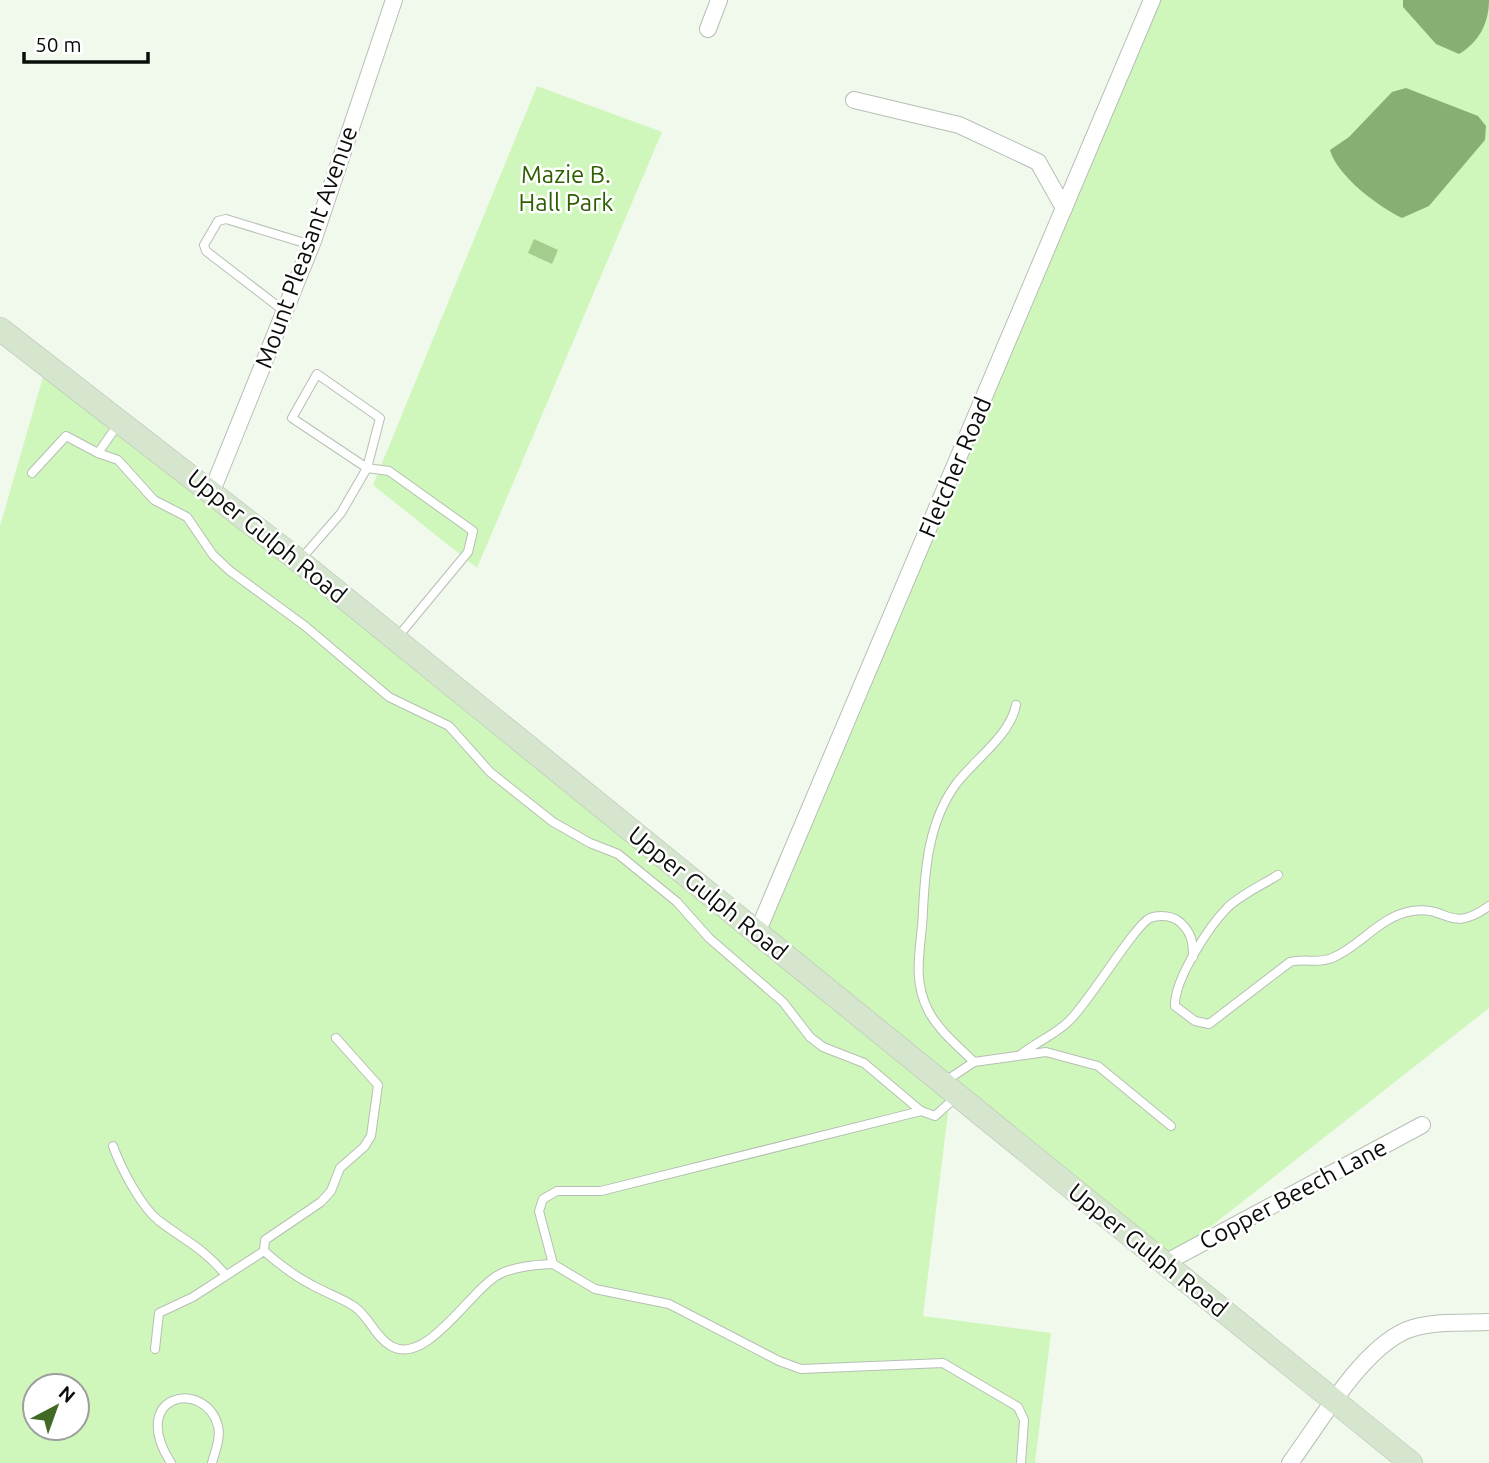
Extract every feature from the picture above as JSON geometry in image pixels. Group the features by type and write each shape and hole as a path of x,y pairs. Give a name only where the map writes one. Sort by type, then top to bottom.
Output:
{"street":[{"name":"Mount Pleasant Avenue","path":"212,491 312,245 394,0"},
{"path":"708,29 719,0"},
{"name":"Fletcher Road","path":"757,933 1152,0"},
{"path":"854,100 959,125 1038,162 1064,208"},
{"name":"Upper Gulph Road","path":"0,329 212,491 1411,1463"},
{"name":"Copper Beech Lane","path":"1163,1264 1422,1125"},
{"path":"1290,1463 1353,1375 1380,1346 1394,1336 1430,1324 1489,1322"}],"lane":[{"path":"284,312 206,251 204,245 218,220 226,219 312,245"},
{"path":"299,561 341,513 368,468 380,418 317,374 292,418 368,468 389,471 473,531 468,552 395,639"},
{"path":"98,453 121,421"},
{"path":"32,474 66,436 118,460 154,500 187,517 213,555 230,571 305,626 389,697 449,726 490,772 553,822 590,843 618,854 677,902 709,938 783,1002 810,1037 823,1047 864,1063 921,1111 935,1116 951,1088 974,1062 1046,1052 1098,1066 1171,1126"},
{"path":"974,1062 949,1038 928,1010 918,979 922,889 934,824 943,805 967,771 1013,719 1016,705"},
{"path":"1278,875 1226,909 1193,957 1179,982 1175,1006 1195,1021 1209,1024 1290,962 1302,958 1322,962 1335,957 1381,924 1411,911 1427,911 1459,921 1470,918 1489,906"},
{"path":"1020,1055 1067,1024 1088,1001 1138,929 1151,918 1165,916 1177,919 1193,941 1193,957"},
{"path":"264,1251 265,1240 321,1202 331,1191 340,1168 365,1147 371,1136 378,1085 336,1038"},
{"path":"553,1264 539,1211 543,1199 557,1191 600,1191 921,1111"},
{"path":"113,1146 122,1171 156,1219 206,1252 225,1274"},
{"path":"264,1251 290,1273 365,1314 389,1345 404,1350 419,1347 461,1311 480,1288 501,1273 553,1264 596,1289 669,1304 779,1361 801,1369 943,1363 1018,1407 1024,1420 1021,1463"},
{"path":"155,1349 159,1313 193,1297 264,1251"},
{"path":"171,1463 156,1431 159,1410 172,1399 188,1397 206,1408 218,1424 218,1442 212,1463"}],"green space":[{"path":"1152,0 1489,0 1489,1008 1163,1264 951,1088 923,1316 1051,1333 1035,1463 0,1463 0,526 47,363 757,933"},
{"name":"Mazie B. Hall Park","path":"537,86 662,132 477,568 373,485"}],"shaded area":[{"path":"1403,0 1489,0 1482,31 1472,44 1459,54 1436,44 1403,7"},
{"path":"1406,88 1478,116 1486,126 1485,140 1429,206 1402,218 1371,199 1350,180 1334,160 1330,150 1349,137 1392,92"}],"building":[{"path":"534,239 558,250 552,264 528,253"}]}
